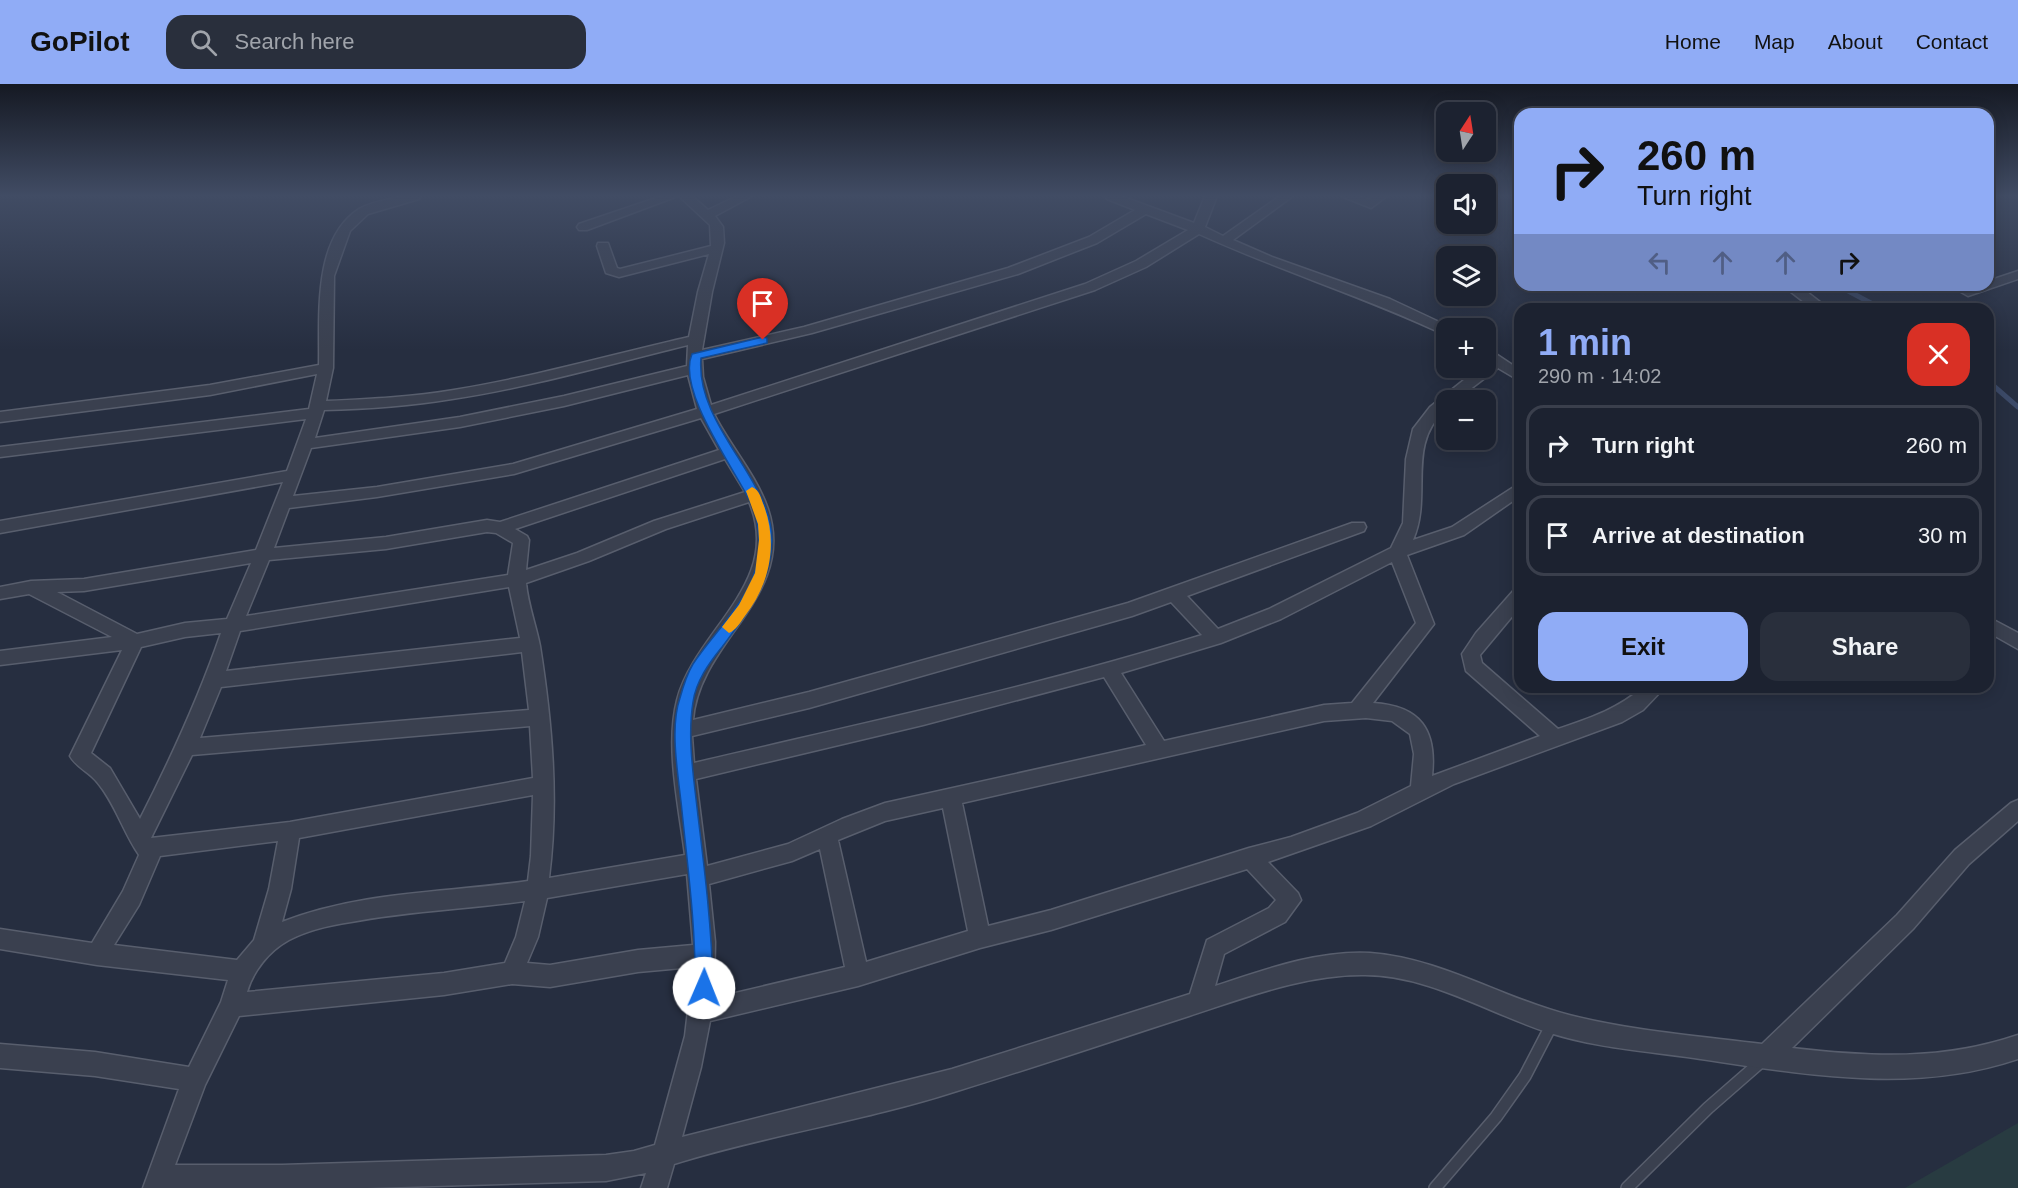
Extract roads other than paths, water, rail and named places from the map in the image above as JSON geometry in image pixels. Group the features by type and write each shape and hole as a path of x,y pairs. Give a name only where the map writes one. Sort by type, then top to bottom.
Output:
{"street":[{"path":"143,844 214,680 233,625 294,475 317,409 326,368 327,276 338,248"},
{"path":"604,248 611,270 618,273 717,248 705,292 695,363 705,412 754,495 764,524 765,540 761,573 744,608 698,668 686,701 683,730 686,773 704,956 701,1011 690,1063 654,1188"},
{"path":"305,444 470,420 564,402 1013,271 1074,248"},
{"path":"281,503 399,488 514,469 705,412 1090,287 1141,264 1168,248"},
{"path":"1241,248 1267,260 1385,302 1436,325"},
{"path":"1994,283 2018,275"},
{"path":"1797,291 1814,303"},
{"path":"0,452 317,409 472,391 568,371 697,339"},
{"path":"1496,360 1514,374"},
{"path":"1460,390 1487,368 1500,362"},
{"path":"0,417 210,390 326,368"},
{"path":"1397,552 1405,542 1411,528 1417,438 1428,418 1436,410"},
{"path":"500,528 729,452"},
{"path":"0,527 294,475"},
{"path":"686,773 924,717 1109,670 1215,638 1285,609 1397,552 1458,531 1514,492"},
{"path":"0,658 135,641 185,630 233,625 516,580 583,557 660,525 754,495"},
{"path":"0,593 31,587 84,585 263,555 386,543 467,528 487,526 500,528 520,540 522,548 516,580 530,644 540,717 543,785 537,890 526,939 512,973"},
{"path":"683,730 821,697 1132,609 1358,527"},
{"path":"1357,710 1425,624 1397,552"},
{"path":"31,587 135,641"},
{"path":"1174,593 1215,638"},
{"path":"1514,602 1471,654 1473,666 1556,739"},
{"path":"1994,628 2018,642"},
{"path":"97,954 144,872 150,853 103,774 80,756 135,641"},
{"path":"214,680 530,644"},
{"path":"1109,670 1160,751"},
{"path":"701,1011 858,975 980,938 1051,920 1327,834 1364,820 1390,808 1421,789 1475,766 1615,717 1636,705 1649,693"},
{"path":"1421,789 1423,741 1415,728 1392,714 1357,710 1324,713 1160,751 1101,762 951,799 885,812 792,852 697,870 360,910 318,919 290,928 264,945 242,971 232,1005 195,1080 156,1183 280,1183 634,1164 705,1142 952,1081 1200,1000 1302,971 1368,964 1408,970 1553,1022 1607,1034 1767,1056 1859,1066 1938,1065 1999,1056 2018,1047"},
{"path":"186,747 540,717"},
{"path":"143,844 290,831 543,785"},
{"path":"951,799 980,938"},
{"path":"1767,1056 1905,922 1962,857 2018,809"},
{"path":"264,945 280,889 290,831"},
{"path":"827,835 858,975"},
{"path":"1200,1000 1215,947 1276,915 1290,900 1249,857"},
{"path":"0,939 97,954 242,971"},
{"path":"232,1005 444,984 512,973 550,976 638,961 704,956"},
{"path":"0,1056 95,1064 195,1080"}],"lane":[{"path":"1435,1188 1496,1117 1525,1076 1553,1022"},
{"path":"1627,1188 1708,1108 1767,1056"}],"waterway":[{"path":"1848,291 1871,303"},
{"path":"1994,386 2018,407"}]}
